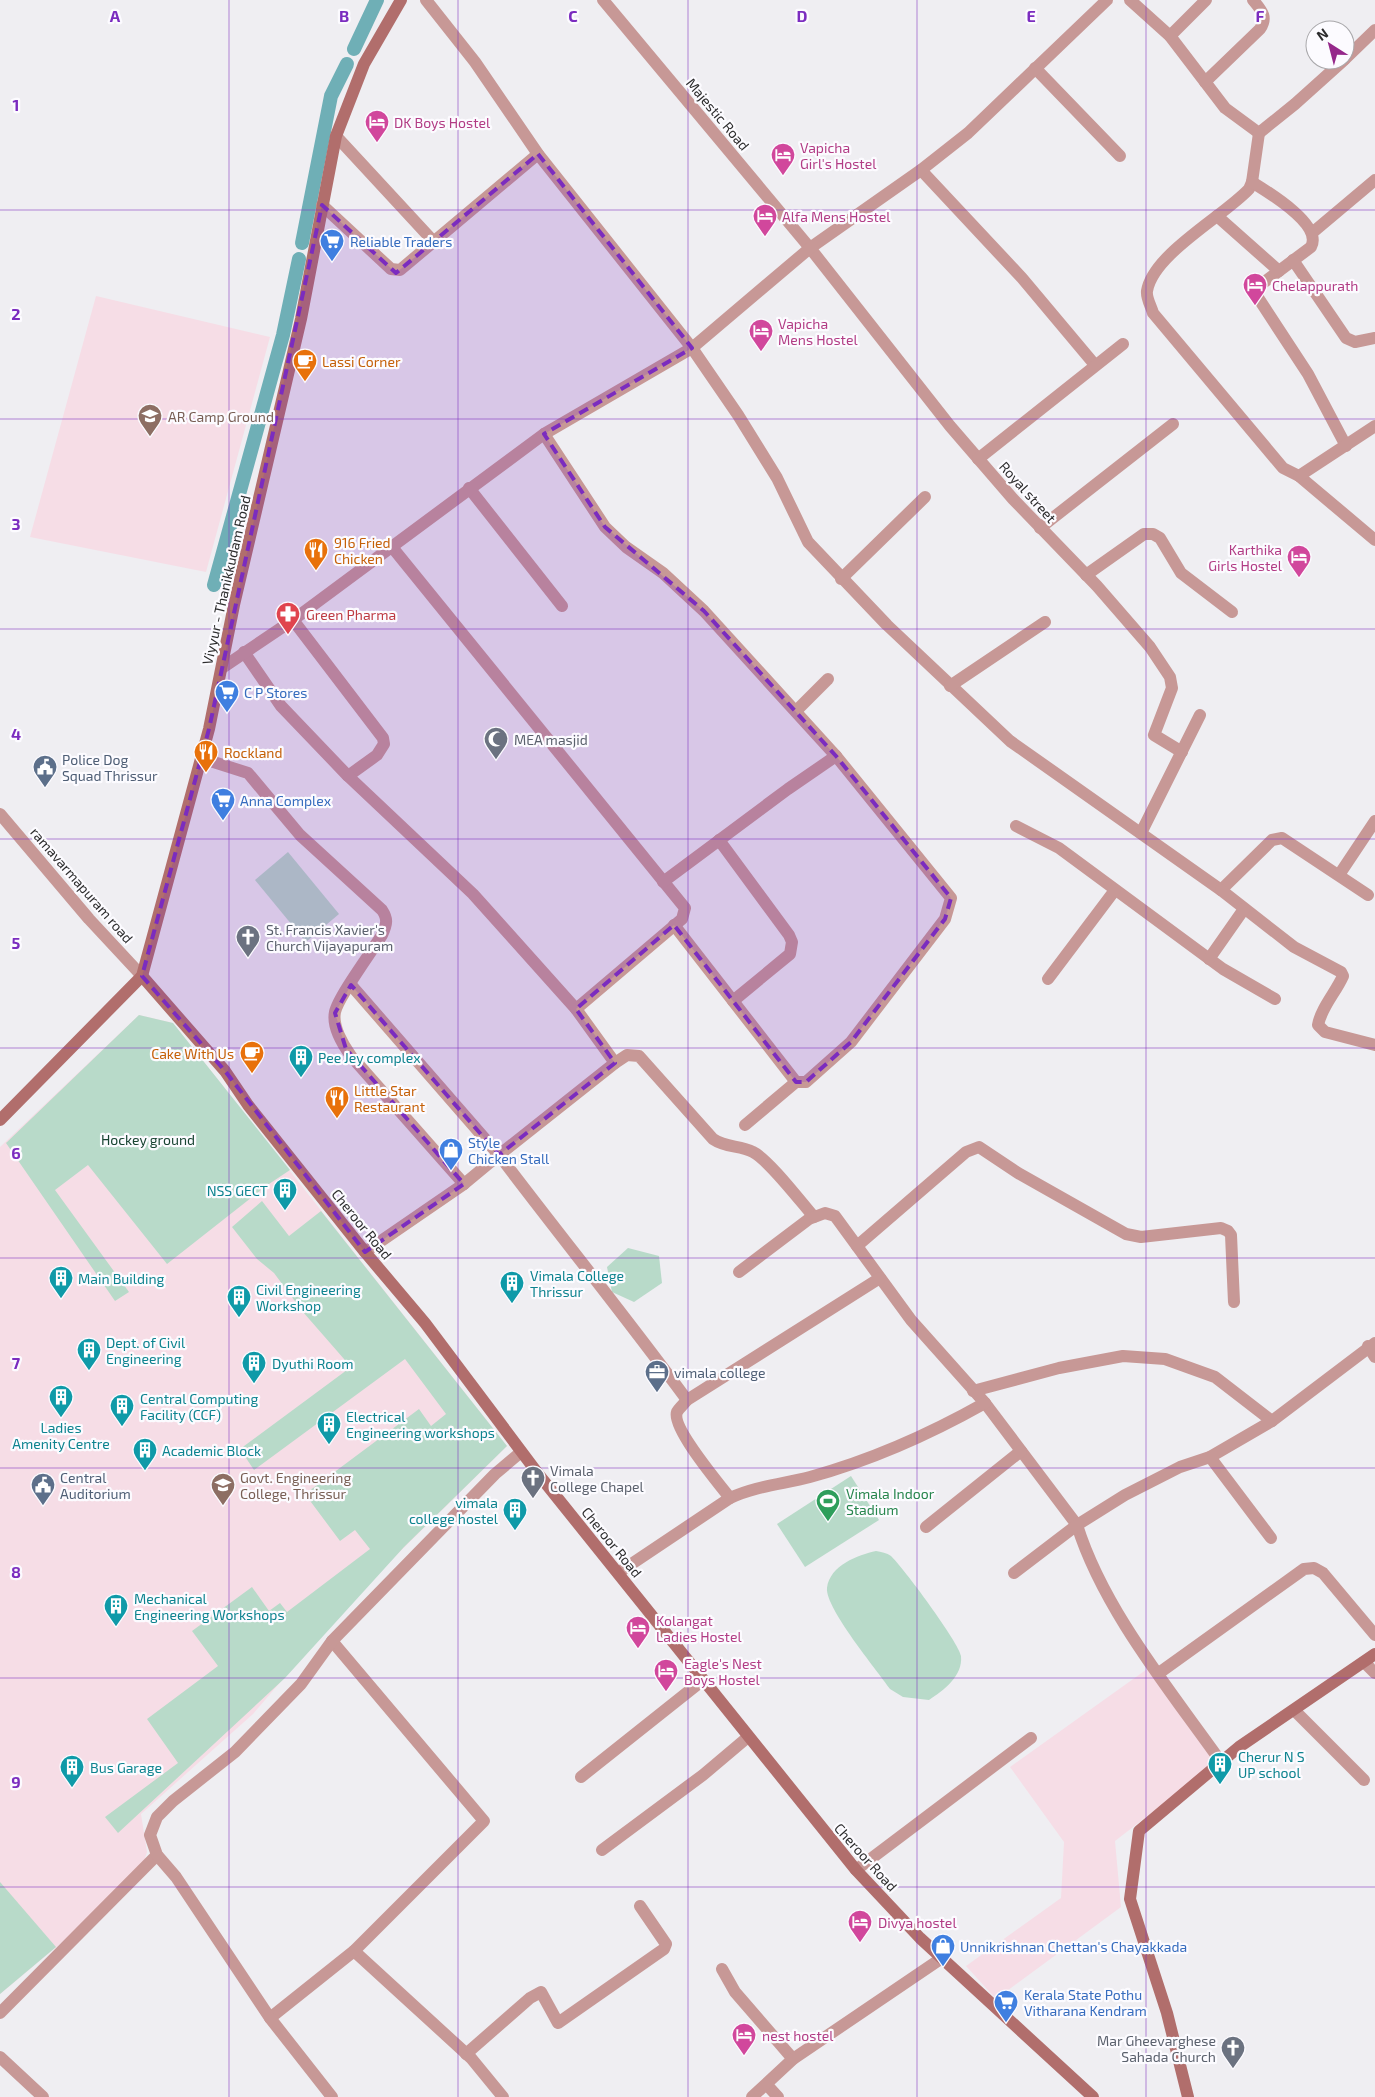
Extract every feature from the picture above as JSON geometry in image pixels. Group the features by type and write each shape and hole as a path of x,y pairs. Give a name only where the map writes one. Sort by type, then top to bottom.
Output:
{"main road":[{"name":"Viyyur - Thanikkudam Road","path":"0,1120 142,976 202,758 234,605 299,328 336,136 364,64 401,0"},
{"name":"Cheroor Road","path":"142,976 225,1072 248,1105 364,1252 425,1323 521,1452 856,1870 942,1958 1093,2097"},
{"path":"1188,2097 1167,2012 1130,1899 1139,1831 1221,1762 1370,1658"}],"street":[{"path":"426,0 475,62 538,154 692,348 738,415 777,478 808,542 841,579 950,686 1010,741 1220,890 1294,947 1341,972 1343,976 1338,988 1319,1018 1318,1025 1325,1032 1375,1045"},
{"name":"Majestic Road","path":"603,0 810,248"},
{"path":"222,668 294,620 544,434 692,348 810,248 921,170 968,133 1107,0"},
{"path":"1130,0 1170,36 1224,108 1258,133"},
{"path":"1170,36 1206,0"},
{"path":"1206,82 1265,22 1265,16 1253,0"},
{"path":"1355,49 1375,30"},
{"path":"1035,68 1120,156"},
{"path":"1332,70 1295,104 1258,133 1252,182 1240,198 1177,247 1153,276 1147,295 1153,313 1284,468 1300,476 1375,540"},
{"path":"336,136 434,242"},
{"path":"322,204 395,271 406,266 538,154"},
{"path":"921,170 1022,278 1095,366"},
{"path":"1312,233 1375,180"},
{"path":"1252,182 1286,204 1312,233 1311,247 1259,286 1255,293 1308,374 1346,446"},
{"path":"1216,216 1279,271"},
{"name":"Royal street","path":"810,248 978,459 1150,647 1170,677 1172,688 1154,734 1182,752"},
{"path":"1293,260 1346,338 1356,342 1375,338"},
{"path":"978,459 1123,344"},
{"path":"1040,528 1173,424"},
{"path":"1300,476 1375,426"},
{"path":"544,434 605,526 626,547 663,573 704,611 836,756 951,898 945,919 851,1042 828,1065 806,1082 796,1082 745,1125"},
{"path":"469,488 562,606"},
{"path":"841,579 926,497"},
{"path":"1086,575 1144,534 1153,534 1160,538 1187,579 1232,612"},
{"path":"392,547 685,908 682,918 576,1009"},
{"path":"294,620 383,738 384,744 377,755 348,776"},
{"path":"950,686 1045,622"},
{"path":"244,652 280,706 348,776 473,894 576,1009 615,1063"},
{"path":"796,711 828,679"},
{"path":"1141,833 1200,715"},
{"path":"663,882 788,789 836,756"},
{"path":"202,758 248,773 300,835 382,910 387,917 382,935 335,1013 342,1041 346,1049 464,1184"},
{"name":"ramavarmapuram road","path":"0,814 89,919 142,976"},
{"path":"1339,875 1375,821"},
{"path":"1016,826 1059,848 1209,960 1275,1000"},
{"path":"1220,890 1272,840 1282,838 1368,895"},
{"path":"719,840 789,935 792,942 790,954 733,1001"},
{"path":"1048,979 1115,890"},
{"path":"1209,960 1244,909"},
{"path":"674,925 796,1082"},
{"path":"351,985 498,1155 633,1327 687,1400"},
{"path":"364,1252 464,1184 627,1054 638,1056 719,1144 745,1148 759,1155 814,1217"},
{"path":"857,1246 966,1152 979,1147 1018,1173 1126,1234 1141,1237 1221,1228 1228,1231 1231,1235 1234,1302"},
{"path":"739,1272 796,1228 814,1217 825,1213 835,1216 911,1320 985,1403 1077,1525 1084,1546 1108,1596 1221,1762"},
{"path":"730,1498 692,1446 676,1419 677,1412 687,1400 880,1278"},
{"path":"1014,1573 1077,1525 1126,1494 1180,1468 1210,1457 1272,1421 1373,1349"},
{"path":"973,1390 1059,1368 1123,1356 1165,1359 1215,1377 1272,1421"},
{"path":"618,1573 730,1498 750,1489 809,1477 880,1454 943,1427 985,1403"},
{"path":"926,1527 1021,1451"},
{"path":"332,2097 270,2018 176,1877 157,1855 150,1835 156,1817 173,1801 235,1752 301,1684 332,1641 495,1474 521,1452"},
{"path":"1210,1457 1271,1538"},
{"path":"1159,1672 1304,1569 1314,1568 1323,1573 1375,1635"},
{"path":"270,2018 354,1950 484,1821 332,1641"},
{"path":"1370,1658 1375,1673"},
{"path":"581,1777 703,1680"},
{"path":"1294,1710 1364,1780"},
{"path":"602,1850 702,1775 748,1737"},
{"path":"856,1870 1031,1738"},
{"path":"0,2013 157,1855"},
{"path":"466,2054 530,1998 541,1992 558,2023 664,1949 666,1944 640,1906"},
{"path":"354,1950 466,2054 503,2097"},
{"path":"752,2097 793,2059 942,1958"},
{"path":"722,1969 735,1992 793,2059"},
{"path":"0,2057 43,2097"},
{"path":"767,2085 778,2097"}],"highlighted area":[{"path":"538,154 692,348 544,434 605,527 704,611 836,756 951,898 945,919 851,1042 806,1082 796,1082 674,925 576,1009 615,1063 499,1155 351,985 335,1013 346,1049 464,1184 365,1252 225,1071 142,976 209,729 322,205 396,273"}],"shaded area":[{"name":"AR Camp Ground","path":"96,296 270,337 206,572 30,537"},
{"name":"Govt. Engineering College, Thrissur","path":"139,1015 173,1023 507,1446 353,1598 253,1714 141,1814 147,1852 142,1868 91,1918 0,1994 0,1147"},
{"path":"1150,1667 1217,1762 1115,1841 1121,1907 996,1999 966,1966 1061,1898 1064,1842 1010,1767"}],"green space":[{"path":"288,852 339,914 306,942 255,880"},
{"name":"Hockey ground","path":"139,1015 173,1023 290,1170 266,1186 167,1264 88,1165 55,1190 129,1292 115,1301 6,1143"},
{"path":"262,1201 289,1236 321,1211 507,1446 404,1547 285,1678 118,1833 105,1817 178,1763 147,1719 218,1666 192,1631 252,1587 269,1611 280,1603 287,1612 370,1549 355,1530 340,1541 305,1494 419,1409 431,1426 446,1414 405,1359 254,1470 240,1449 351,1367 303,1312 274,1273 257,1259 232,1227"},
{"path":"628,1248 659,1256 662,1283 634,1302 612,1292 607,1267"},
{"name":"Vimala Indoor Stadium","path":"851,1476 879,1520 805,1567 777,1524"},
{"path":"876,1551 891,1556 906,1574 930,1605 961,1656 961,1663 956,1676 941,1692 929,1700 903,1697 890,1689 843,1624 834,1610 829,1597 827,1588 829,1580 839,1567 853,1558"},
{"path":"0,1882 56,1947 0,1994"}],"waterway":[{"path":"354,49 377,0"},
{"path":"302,243 331,96 347,64"},
{"path":"214,585 283,335 299,259"}],"place":[{"name":"DK Boys Hostel","path":"377,143"},
{"name":"Vapicha Girl's Hostel","path":"783,176"},
{"name":"Alfa Mens Hostel","path":"765,237"},
{"name":"Reliable Traders","path":"332,262"},
{"name":"Chelappurath","path":"1255,306"},
{"name":"Vapicha Mens Hostel","path":"761,352"},
{"name":"Lassi Corner","path":"305,382"},
{"name":"AR Camp Ground","path":"150,437"},
{"name":"916 Fried Chicken","path":"316,571"},
{"name":"Karthika Girls Hostel","path":"1299,578"},
{"name":"Green Pharma","path":"288,635"},
{"name":"C P Stores","path":"227,713"},
{"name":"MEA masjid","path":"496,760"},
{"name":"Rockland","path":"206,773"},
{"name":"Police Dog Squad Thrissur","path":"45,788"},
{"name":"Anna Complex","path":"223,821"},
{"name":"St. Francis Xavier's Church Vijayapuram","path":"248,958"},
{"name":"Cake With Us","path":"252,1074"},
{"name":"Pee Jey complex","path":"301,1078"},
{"name":"Little Star Restaurant","path":"337,1119"},
{"name":"Style Chicken Stall","path":"451,1171"},
{"name":"NSS GECT","path":"285,1211"},
{"name":"Main Building","path":"61,1299"},
{"name":"Vimala College Thrissur","path":"512,1304"},
{"name":"Civil Engineering Workshop","path":"239,1318"},
{"name":"Dept. of Civil Engineering","path":"89,1371"},
{"name":"Dyuthi Room","path":"254,1384"},
{"name":"vimala college","path":"657,1393"},
{"name":"Ladies Amenity Centre","path":"61,1418"},
{"name":"Central Computing Facility (CCF)","path":"122,1427"},
{"name":"Electrical Engineering workshops","path":"329,1445"},
{"name":"Academic Block","path":"145,1471"},
{"name":"Vimala College Chapel","path":"533,1499"},
{"name":"Central Auditorium","path":"43,1506"},
{"name":"Govt. Engineering College, Thrissur","path":"223,1506"},
{"name":"Vimala Indoor Stadium","path":"828,1522"},
{"name":"vimala college hostel","path":"515,1531"},
{"name":"Mechanical Engineering Workshops","path":"116,1627"},
{"name":"Kolangat Ladies Hostel","path":"638,1649"},
{"name":"Eagle's Nest Boys Hostel","path":"666,1692"},
{"name":"Cherur N S UP school","path":"1220,1785"},
{"name":"Bus Garage","path":"72,1788"},
{"name":"Divya hostel","path":"860,1943"},
{"name":"Unnikrishnan Chettan's Chayakkada","path":"943,1967"},
{"name":"Kerala State Pothu Vitharana Kendram","path":"1006,2023"},
{"name":"nest hostel","path":"744,2056"},
{"name":"Mar Gheevarghese Sahada Church","path":"1233,2069"}]}
